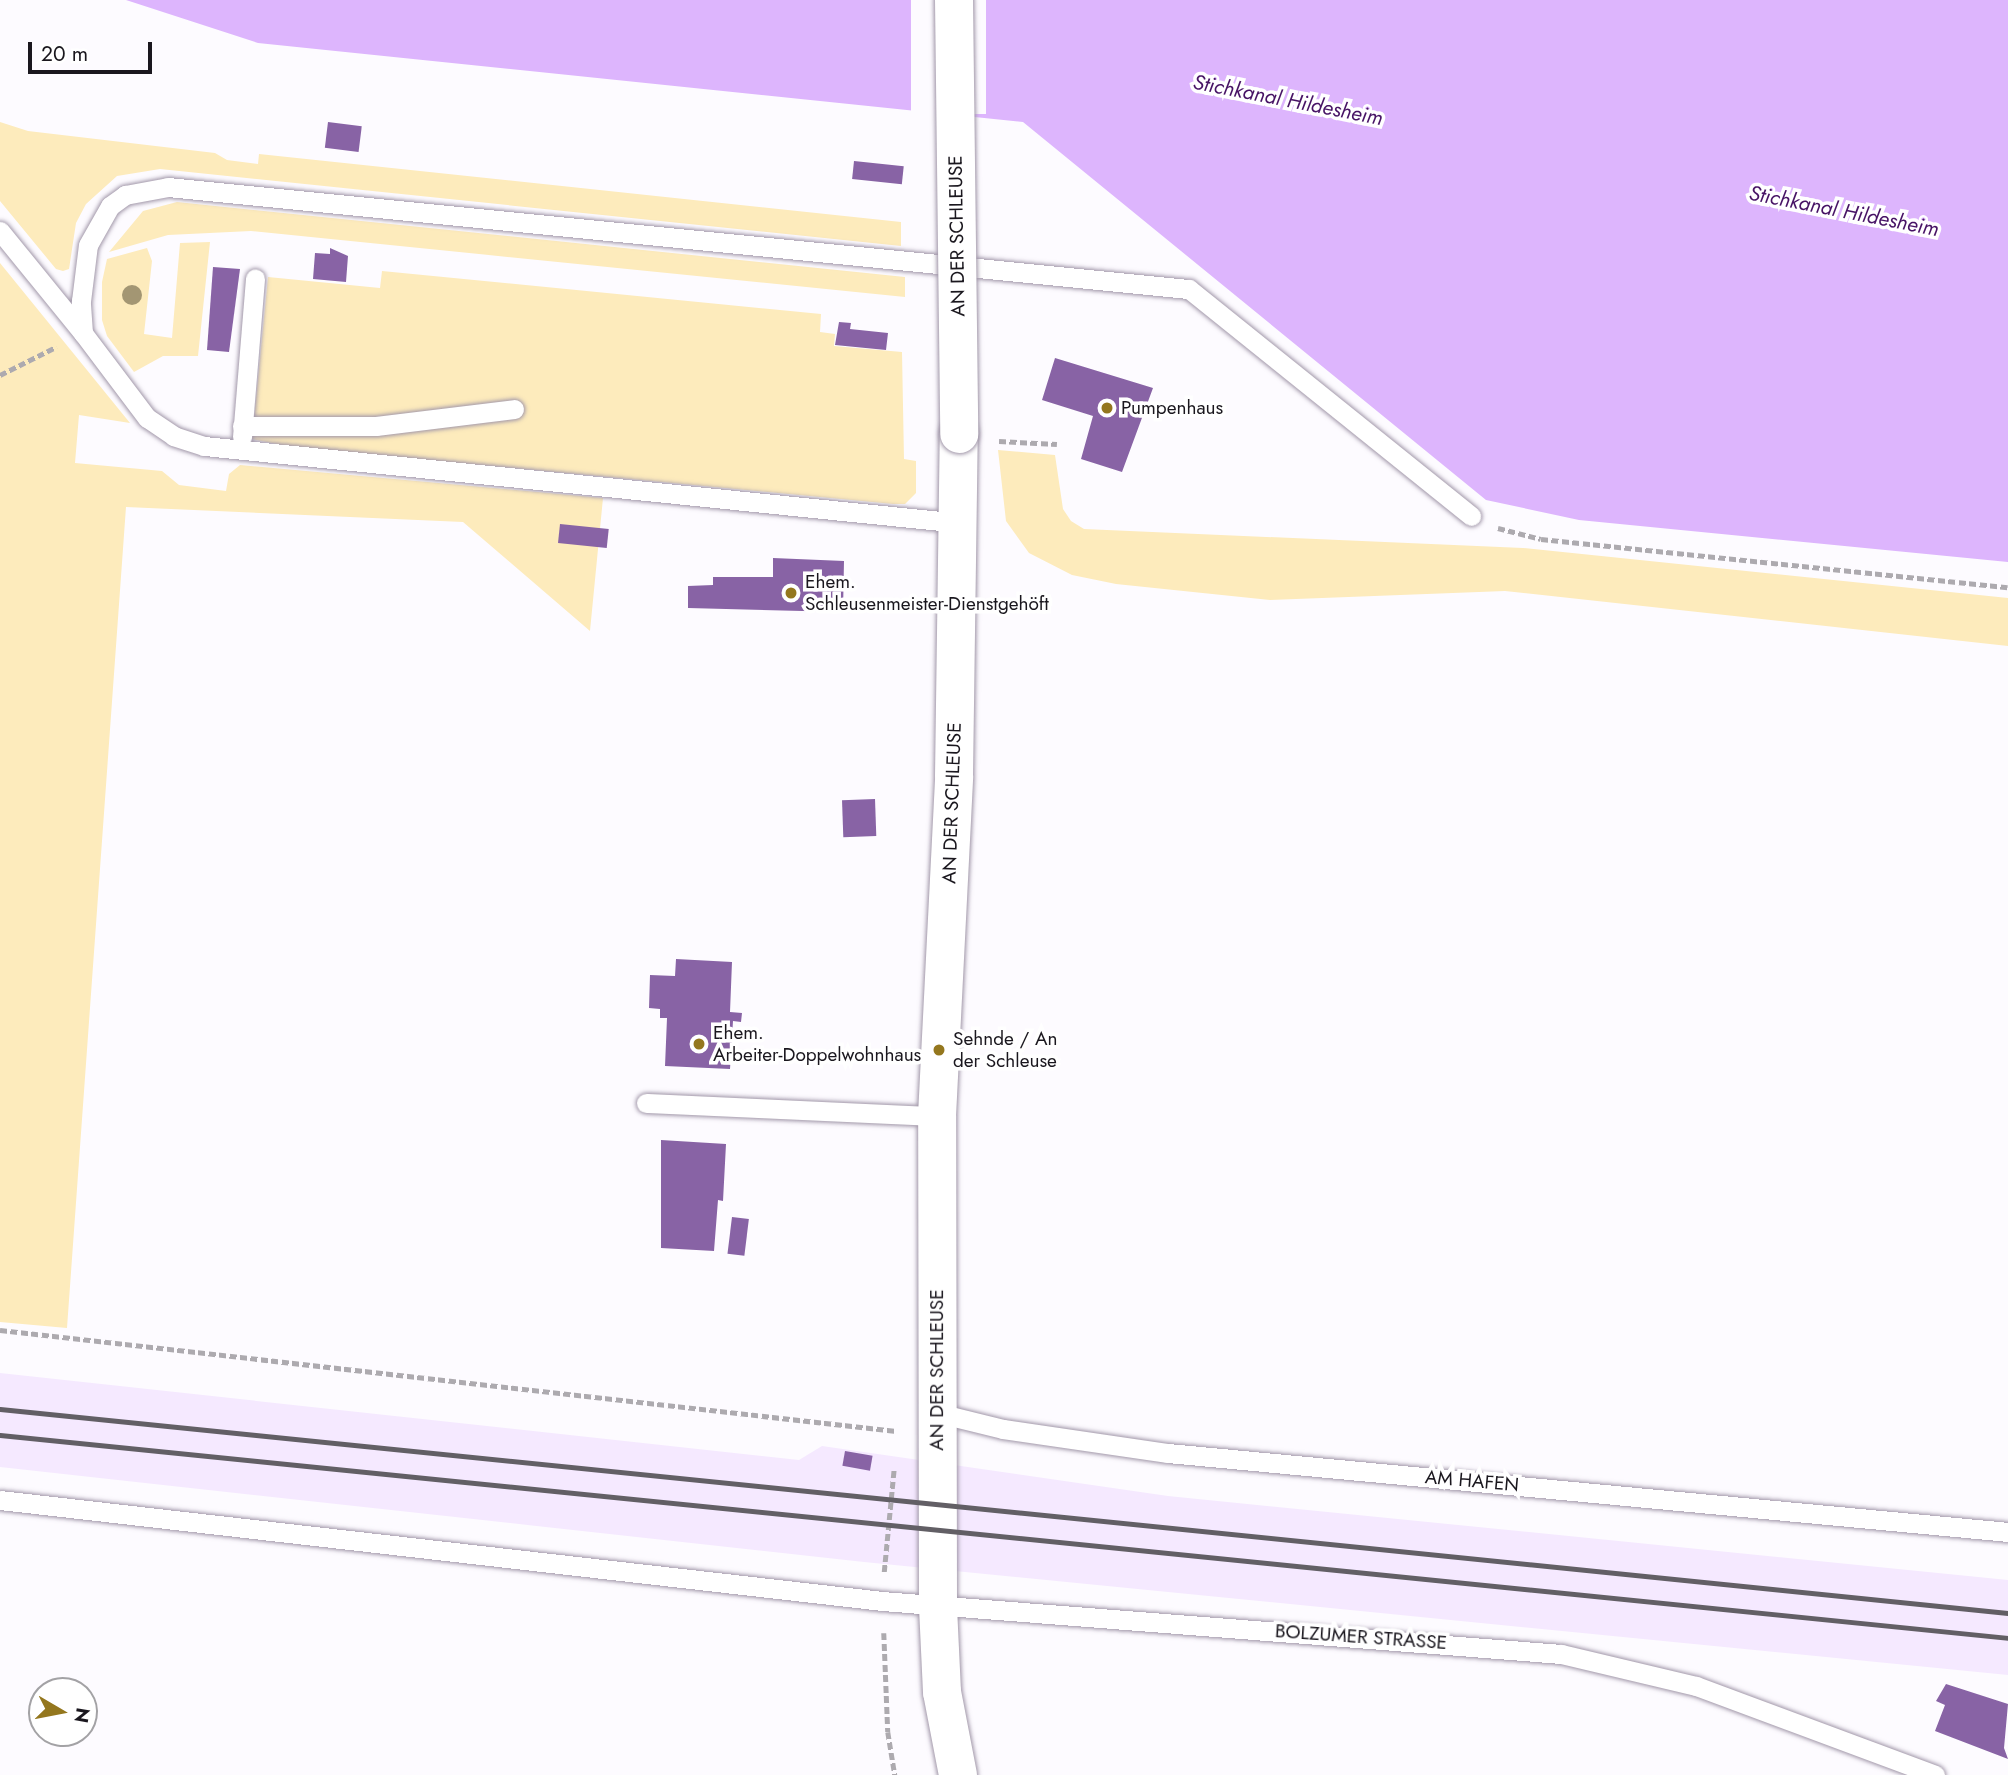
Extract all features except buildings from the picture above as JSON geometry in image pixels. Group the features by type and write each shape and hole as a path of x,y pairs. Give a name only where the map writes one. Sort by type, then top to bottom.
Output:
{"main road":[{"name":"AN DER SCHLEUSE","path":"938,1606 937,1116 954,776 960,523 975,438 954,0"},
{"path":"938,1606 942,1692 958,1775"}],"lane":[{"path":"83,333 83,274 98,222 125,195 168,187 1189,289 1471,516"},
{"path":"0,232 83,333 147,418 174,436 241,452 960,523"},
{"path":"241,452 255,279"},
{"path":"242,426 376,426 514,409"},
{"path":"646,1103 937,1116"},
{"name":"AM HAFEN","path":"938,1425 1003,1429 1168,1452 2008,1532"},
{"name":"BOLZUMER STRASSE","path":"0,1500 882,1601 1562,1654 1696,1686 1935,1775"}],"path":[{"path":"0,375 83,333"},
{"path":"975,438 1057,444"},
{"path":"1471,516 1541,539 2008,587"},
{"path":"0,1330 938,1425"},
{"path":"882,1601 888,1732 895,1775"}],"shaded area":[{"path":"0,122 28,131 215,153 227,160 258,164 259,154 901,222 901,246 160,169 117,176 86,204 76,223 69,269 63,271 56,269 0,201"},
{"path":"177,202 905,277 905,297 251,231 168,235 109,252 143,211"},
{"path":"210,242 198,356 163,356 134,372 107,336 102,320 102,282 107,259 147,248 152,261 144,334 172,338 180,243"},
{"path":"0,263 130,423 79,415 75,463 162,471 179,485 226,491 229,474 240,465 603,498 590,631 463,522 126,507 67,1328 0,1322"},
{"path":"382,271 821,314 820,332 835,334 834,346 902,352 904,459 916,461 916,493 905,504 893,504 292,447 252,439 268,277 380,288"},
{"path":"998,450 1055,455 1063,509 1071,521 1084,529 1523,548 2008,598 2008,646 1505,591 1270,600 1116,584 1072,575 1029,553 1006,521"},
{"path":"0,1373 799,1460 822,1446 1168,1496 2008,1580 2008,1675 864,1562 0,1467"}],"water":[{"name":"Stichkanal Hildesheim","path":"126,0 2008,0 2008,562 1579,520 1486,500 1023,122 258,43"}],"pier":[{"path":"911,0 986,0 986,114 911,114"}],"railway":[{"path":"0,1409 2008,1613"},
{"path":"0,1435 2008,1638"}],"place":[{"name":"Pumpenhaus","path":"1107,408"},
{"name":"Ehem. Schleusenmeister-Dienstgehöft","path":"791,593"},
{"name":"Ehem. Arbeiter-Doppelwohnhaus","path":"699,1044"},
{"name":"Sehnde / An der Schleuse","path":"939,1050"}]}
